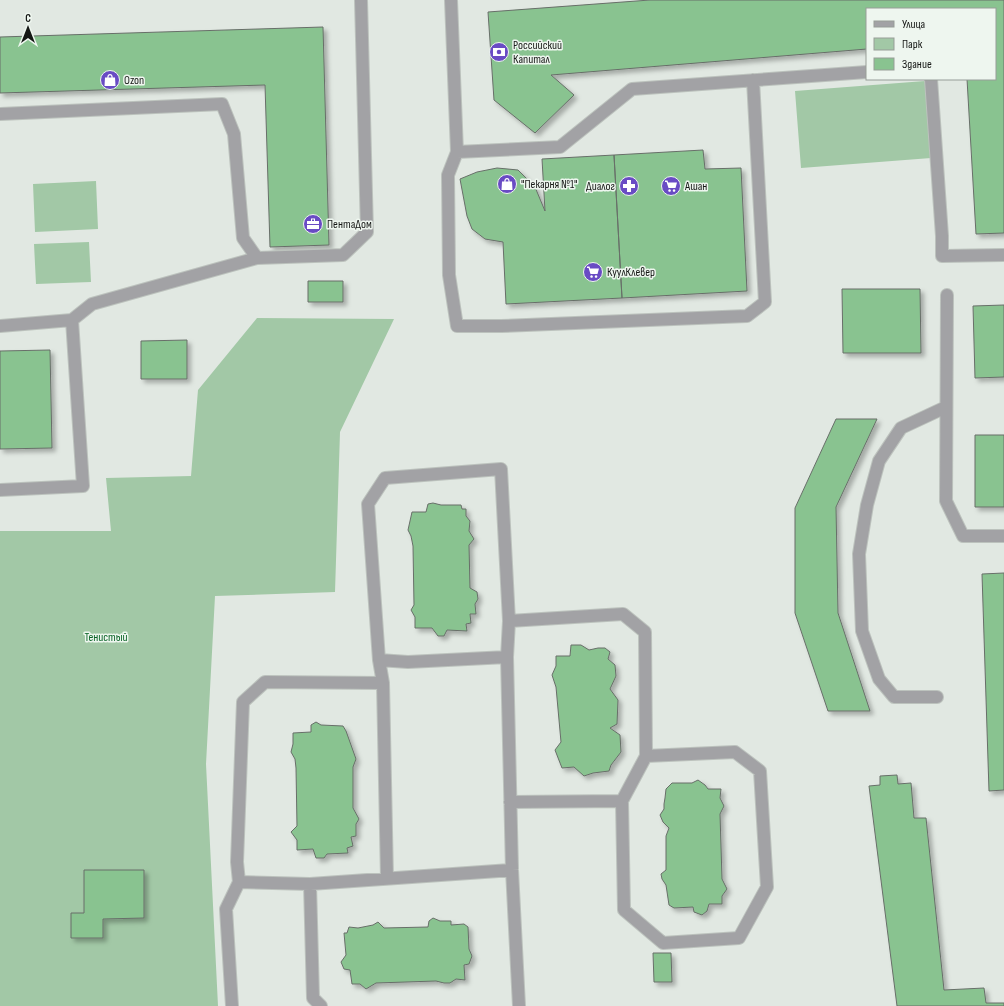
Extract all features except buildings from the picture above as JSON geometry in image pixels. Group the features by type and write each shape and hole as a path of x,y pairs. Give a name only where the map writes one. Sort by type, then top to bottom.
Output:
{"lane":[{"path":"0,326 72,320 92,304 258,258 343,255 367,232 361,0"},
{"path":"451,0 457,152 448,175 449,275 457,326 501,326 747,316 765,302 754,80"},
{"path":"457,152 560,147 632,89 866,72"},
{"path":"931,80 942,236 942,256 1004,255"},
{"path":"0,114 222,104 234,134 243,238 258,258"},
{"path":"947,295 946,501 962,536 1004,536"},
{"path":"0,490 83,486 72,320"},
{"path":"937,697 894,697 880,679 862,631 859,554 867,505 879,461 901,428 946,407"},
{"path":"387,879 383,683 379,660 368,504 385,478 501,469 509,621 507,657 510,802 519,1006"},
{"path":"509,621 623,614 645,632 646,756 622,801 624,910 663,943 739,938 767,887 760,771 735,752 646,756"},
{"path":"379,660 408,662 507,657"},
{"path":"232,1006 226,908 239,882 237,862 243,702 265,682 383,683"},
{"path":"510,802 622,801"},
{"path":"239,882 310,884 512,870"},
{"path":"310,884 313,998 321,1006"}],"green space":[{"path":"925,81 931,158 801,168 795,91"},
{"path":"96,181 98,229 35,232 33,184"},
{"path":"89,242 91,282 36,284 34,244"},
{"name":"Тенистый","path":"257,318 394,319 340,432 335,592 215,596 206,764 218,1006 0,1006 0,531 111,531 106,478 191,476 198,390"}],"place":[{"name":"Российский Капитал","path":"499,52"},
{"name":"Ozon","path":"110,80"},
{"name":"\"Пекарня №1\"","path":"507,184"},
{"name":"Диалог","path":"629,186"},
{"name":"Ашан","path":"671,186"},
{"name":"ПентаДом","path":"313,224"},
{"name":"КуулКлевер","path":"593,272"}]}
